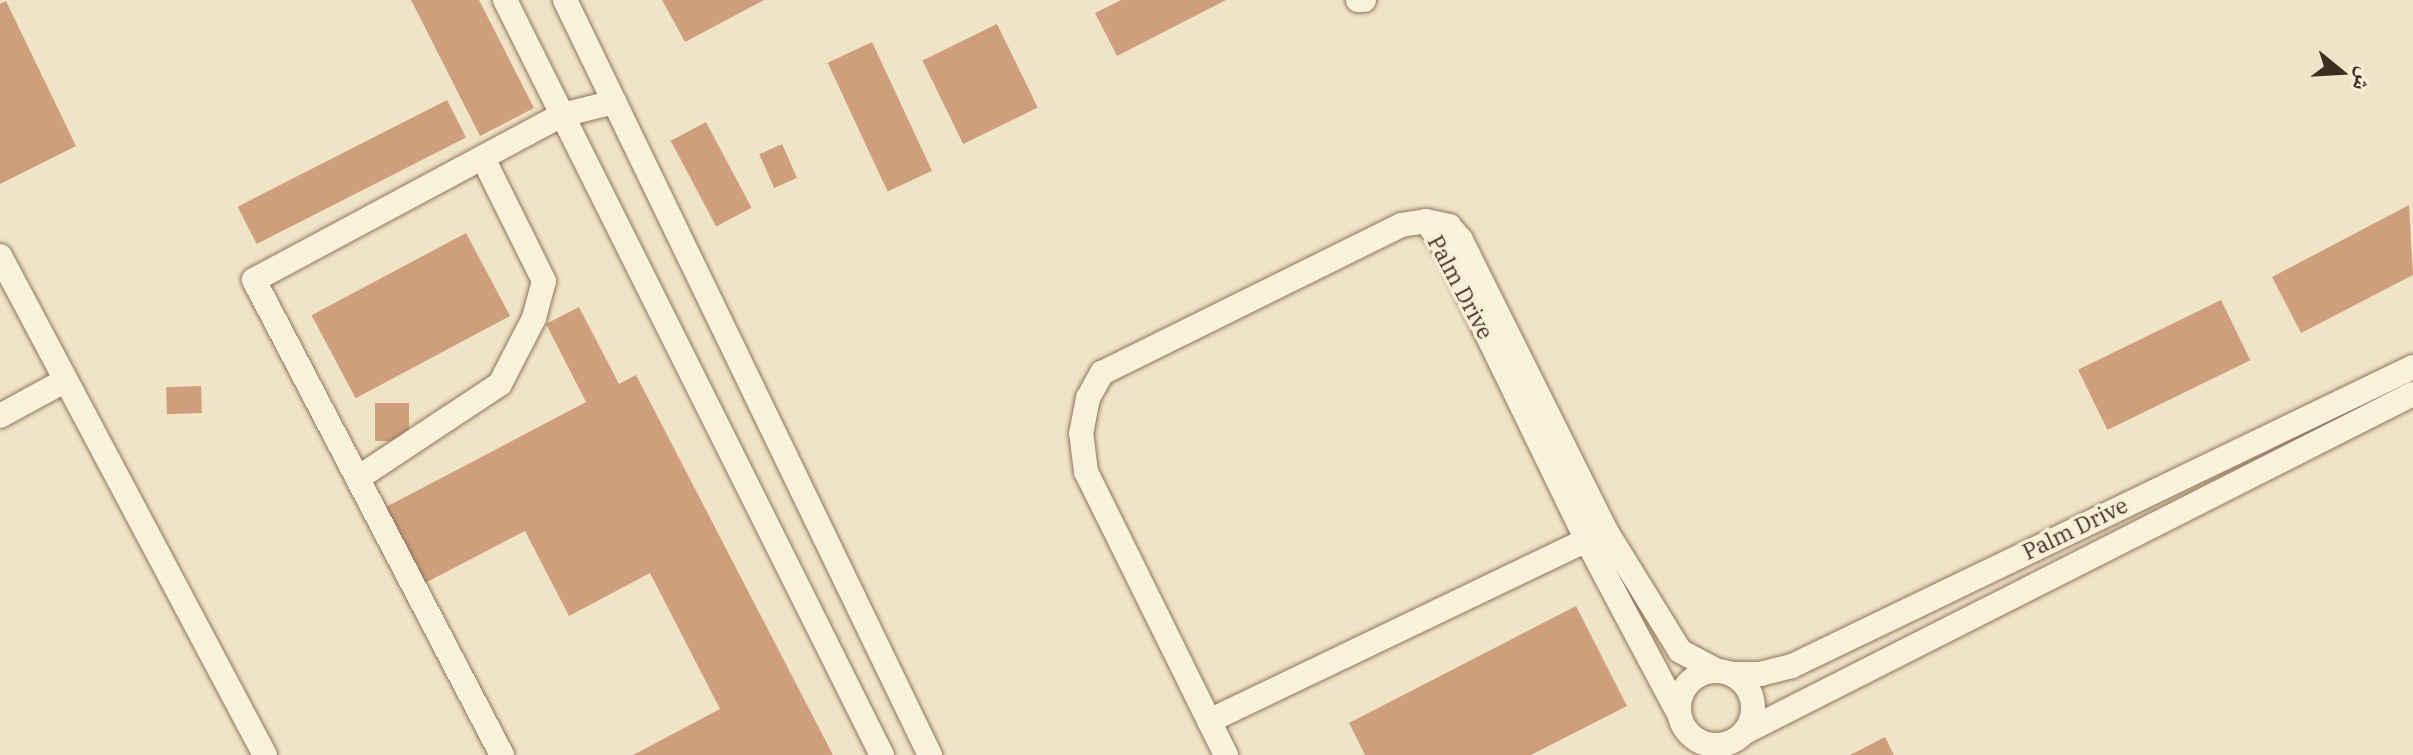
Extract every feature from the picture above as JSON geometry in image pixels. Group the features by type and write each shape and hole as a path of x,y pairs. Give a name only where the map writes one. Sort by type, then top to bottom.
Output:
{"street":[{"path":"505,0 882,755"},
{"path":"565,0 930,755"},
{"path":"502,755 254,280 562,115 614,102"},
{"path":"358,478 500,384 534,318 544,281 483,158"},
{"name":"Palm Drive","path":"1209,721 1086,472 1081,434 1088,398 1102,373 1388,231 1426,221 1449,226 1461,240 1679,714 1691,736 1713,745 1733,742 1745,732 2413,394"},
{"path":"0,256 265,755"},
{"name":"Palm Drive","path":"1679,714 1681,694 1694,677 1724,672 1760,674 1792,666 2413,367"},
{"path":"0,416 66,380"},
{"path":"1226,755 1209,721 1596,536"},
{"name":"Palm Drive","path":"1596,536 1680,651 1724,672 1750,690 1754,708 1745,732"}],"building":[{"path":"411,0 479,0 534,108 480,136"},
{"path":"662,0 764,0 685,42"},
{"path":"1121,0 1226,0 1117,56 1095,13"},
{"path":"6,1 76,146 0,184 0,4"},
{"path":"997,24 1038,108 963,144 922,60"},
{"path":"872,42 932,171 888,191 828,63"},
{"path":"447,100 466,137 257,244 238,207"},
{"path":"706,122 752,208 716,226 671,141"},
{"path":"782,144 797,178 774,188 759,154"},
{"path":"2409,205 2413,275 2301,333 2272,277"},
{"path":"466,233 510,316 356,398 311,315"},
{"path":"2221,300 2250,360 2107,430 2078,370"},
{"path":"579,307 619,384 636,375 833,755 633,755 720,709 650,573 569,616 525,531 425,583 386,507 586,402 546,324"},
{"path":"201,386 202,413 167,414 166,387"},
{"path":"375,403 409,403 409,441 375,441"},
{"path":"1576,606 1627,706 1531,755 1365,755 1349,723"},
{"path":"1885,737 1894,755 1850,755"}]}
